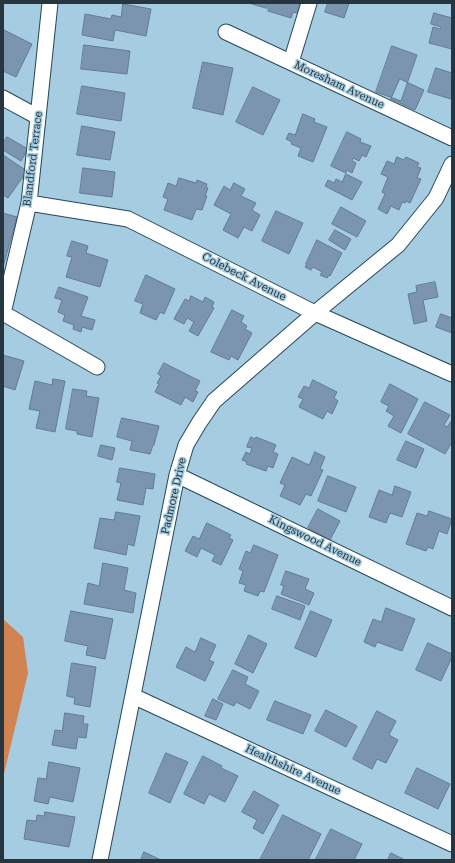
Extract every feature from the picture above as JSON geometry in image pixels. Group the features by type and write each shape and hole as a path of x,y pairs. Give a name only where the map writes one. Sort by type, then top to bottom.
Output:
{"street":[{"name":"Blandford Terrace","path":"50,3 29,203 3,313 97,367"},
{"path":"291,62 309,3"},
{"name":"Moresham Avenue","path":"226,32 452,138"},
{"path":"3,98 38,117"},
{"name":"Padmore Drive","path":"100,860 177,475 186,445 214,402 315,313 398,245 436,198 452,164"},
{"name":"Colebeck Avenue","path":"29,203 128,219 315,313 452,374"},
{"name":"Kingswood Avenue","path":"177,475 452,608"},
{"name":"Healthshire Avenue","path":"133,696 452,844"}],"shaded area":[{"path":"3,619 23,637 28,673 3,778"}],"building":[{"path":"249,3 269,3 267,8"},
{"path":"271,3 304,3 300,14 293,12 291,18 268,11"},
{"path":"328,3 349,3 344,18 325,12"},
{"path":"123,4 151,9 146,36 115,30 113,41 82,35 85,14 111,19 112,15 121,17"},
{"path":"434,13 452,18 452,49 429,43 433,27 440,29 441,27 431,24"},
{"path":"4,30 32,44 16,77 3,71"},
{"path":"84,45 130,51 127,74 81,69"},
{"path":"392,46 417,55 401,101 376,92"},
{"path":"203,62 233,68 223,115 193,108"},
{"path":"436,68 452,73 451,99 428,92"},
{"path":"400,79 424,90 415,110 391,99"},
{"path":"82,86 125,93 121,121 77,114"},
{"path":"253,87 280,100 263,135 236,122"},
{"path":"303,114 315,119 314,122 327,127 313,162 298,156 301,148 291,144 292,142 286,139 289,133 295,135"},
{"path":"82,126 115,132 110,160 77,155"},
{"path":"347,132 361,139 360,142 371,146 366,157 362,155 359,161 353,158 352,161 356,163 352,173 347,170 346,173 331,166"},
{"path":"7,137 28,149 21,161 3,150 3,143"},
{"path":"3,155 27,171 8,198 3,195"},
{"path":"397,157 404,160 406,157 419,163 417,167 421,168 417,178 421,179 410,203 406,201 405,203 402,202 399,210 391,206 387,214 378,209 385,194 382,192 388,177 381,174 387,161 394,164"},
{"path":"83,168 115,172 112,197 80,193"},
{"path":"346,174 362,182 352,200 325,186 328,180 334,183 336,179 342,182"},
{"path":"179,178 196,183 197,180 207,184 206,187 208,188 205,196 207,196 202,210 196,209 192,220 164,210 168,199 163,197 168,183 176,186"},
{"path":"234,183 245,189 241,196 256,203 252,210 260,215 252,231 244,227 238,238 223,230 231,214 214,205 224,186 230,190"},
{"path":"341,207 366,221 357,237 332,224"},
{"path":"276,211 303,223 289,254 262,241"},
{"path":"3,213 17,217 3,267"},
{"path":"335,230 351,239 345,250 329,240"},
{"path":"317,240 342,253 330,276 329,275 327,278 320,275 322,272 313,267 311,270 305,267"},
{"path":"72,241 88,246 86,253 108,260 100,287 66,277 72,257 67,256"},
{"path":"146,275 175,289 164,314 160,312 156,320 140,313 143,304 135,301"},
{"path":"435,282 438,297 423,300 427,321 414,324 408,294 417,292 416,286"},
{"path":"59,287 88,297 81,316 95,320 92,330 82,327 81,332 73,329 74,325 63,321 65,315 58,312 62,300 55,298"},
{"path":"191,296 203,302 205,297 214,302 212,307 214,308 198,336 189,331 194,322 187,318 184,324 174,319 185,299 189,301"},
{"path":"232,310 244,316 241,322 247,326 245,329 252,333 238,360 231,356 229,360 211,352"},
{"path":"441,314 452,318 452,333 436,327"},
{"path":"3,355 24,361 15,390 3,386"},
{"path":"164,363 200,381 195,391 198,392 193,402 185,397 181,405 155,392 159,384 157,383 161,376 158,374"},
{"path":"53,379 65,381 55,432 36,428 40,411 29,409 35,381 52,385"},
{"path":"313,380 337,392 334,398 338,401 332,414 327,411 323,419 299,407 303,399 298,397 304,386 309,388"},
{"path":"390,384 418,399 401,433 388,426 394,416 386,411 389,406 381,402"},
{"path":"73,389 87,391 86,396 99,398 92,437 77,434 77,431 66,429"},
{"path":"425,402 450,415 444,425 447,427 452,420 452,442 445,454 408,434"},
{"path":"122,418 159,426 150,454 130,450 132,441 117,437"},
{"path":"251,437 255,439 256,437 276,445 273,452 278,454 273,468 268,466 266,471 246,464 247,462 242,460 246,452 250,454 252,448 247,447"},
{"path":"406,441 424,449 416,468 397,460"},
{"path":"101,445 115,448 112,460 98,456"},
{"path":"315,452 325,457 320,469 323,470 311,496 306,494 300,505 280,496 285,485 280,483 292,457 309,465"},
{"path":"120,468 155,474 153,489 146,488 143,505 117,500 121,483 117,482"},
{"path":"328,476 356,487 346,512 318,501"},
{"path":"395,486 411,492 402,517 390,513 386,523 369,517 379,490 392,495"},
{"path":"318,509 340,521 330,540 308,528"},
{"path":"429,511 452,519 447,534 439,531 433,549 428,547 426,551 406,544 417,513 427,516"},
{"path":"116,512 140,516 134,546 128,544 126,555 94,548 100,518 114,520"},
{"path":"207,523 231,535 229,538 233,540 221,565 212,561 215,555 201,548 197,557 185,551 193,536 199,539"},
{"path":"254,545 278,555 264,592 260,591 258,596 244,591 246,585 239,583 243,571 239,569 246,551 250,553"},
{"path":"103,563 128,568 124,590 136,593 133,613 84,604 88,583 99,586"},
{"path":"286,571 309,579 305,589 314,593 309,605 281,594 284,586 281,585"},
{"path":"277,596 305,606 300,620 272,609"},
{"path":"386,608 415,619 402,651 377,642 375,647 364,642 373,619 381,622"},
{"path":"71,611 113,619 105,659 86,655 88,646 65,641"},
{"path":"311,611 332,620 316,657 295,648"},
{"path":"249,635 267,644 253,673 235,664"},
{"path":"201,638 216,645 209,660 214,662 205,681 176,667 186,647 195,652"},
{"path":"428,643 452,654 441,681 416,670"},
{"path":"72,663 96,667 90,707 74,704 75,698 67,696"},
{"path":"233,670 248,677 245,684 259,691 250,709 236,702 234,706 218,699"},
{"path":"213,699 223,704 216,720 205,716"},
{"path":"275,701 311,715 303,734 267,720"},
{"path":"326,710 357,726 346,747 315,731"},
{"path":"377,711 396,721 389,735 398,740 386,763 377,759 372,769 353,759"},
{"path":"65,713 84,716 83,724 88,724 86,738 78,737 76,749 52,745 55,730 62,731"},
{"path":"166,753 188,762 170,803 149,793"},
{"path":"203,756 222,766 221,768 238,776 225,802 209,794 204,804 184,794"},
{"path":"49,762 80,768 73,802 50,797 48,804 34,801 38,778 46,779"},
{"path":"417,768 450,784 438,809 405,793"},
{"path":"254,791 279,805 263,834 253,828 257,820 242,812"},
{"path":"45,812 75,817 69,847 24,839 27,820 36,821 37,815 44,816"},
{"path":"283,815 321,834 308,860 260,860"},
{"path":"331,829 362,844 354,860 316,859"},
{"path":"144,852 161,860 141,860"},
{"path":"391,853 405,860 388,860"}]}
